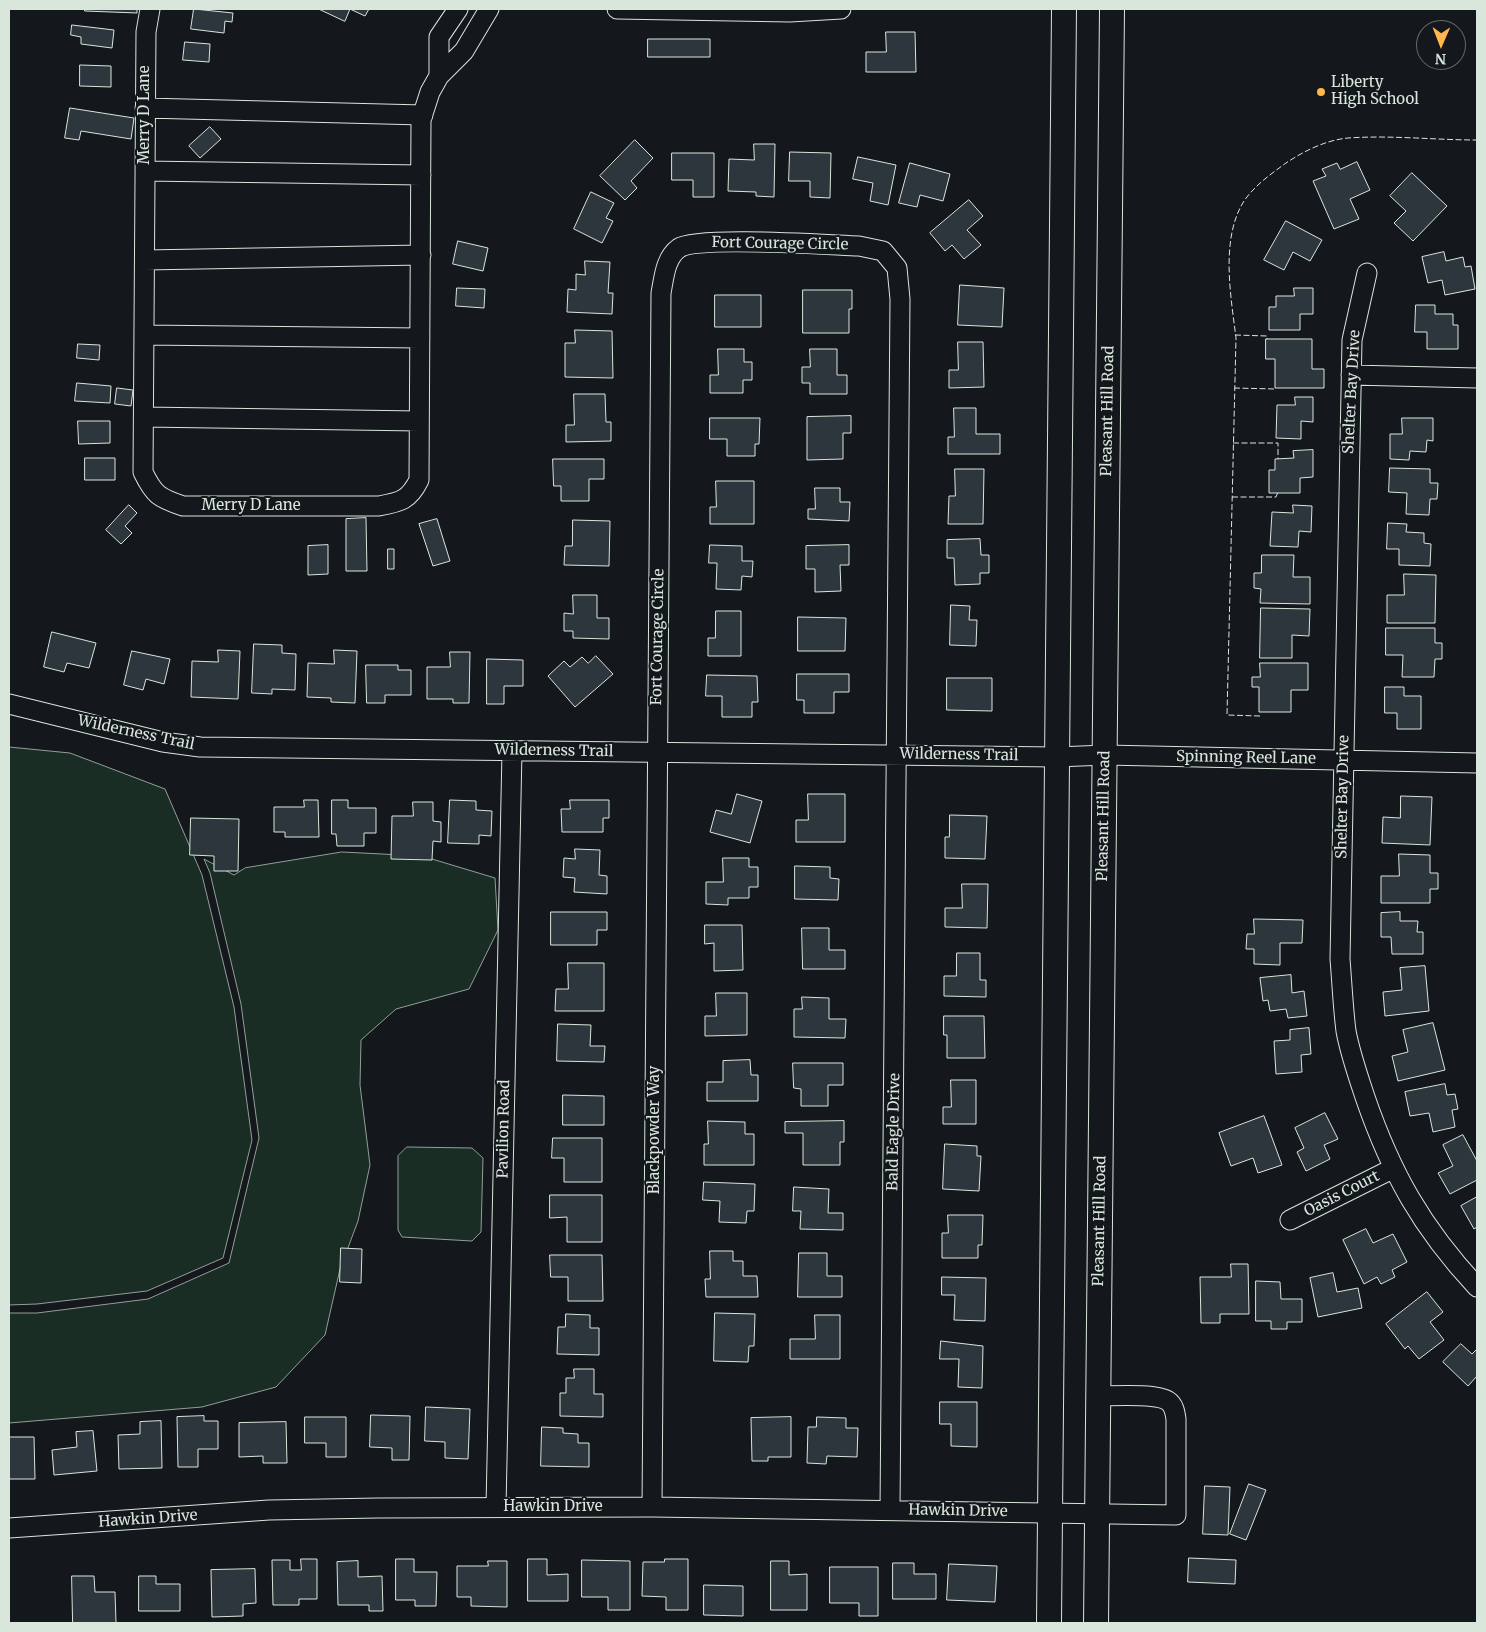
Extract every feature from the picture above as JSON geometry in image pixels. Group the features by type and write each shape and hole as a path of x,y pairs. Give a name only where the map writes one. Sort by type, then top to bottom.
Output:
{"main road":[{"path":"1049,1623 1064,9"},
{"name":"Pleasant Hill Road","path":"1096,1623 1112,9"}],"street":[{"name":"Merry D Lane","path":"150,9 146,32 145,108 144,472 151,490 162,500 183,506 379,506 398,503 412,494 419,480 423,116 438,76 439,37 458,9"},
{"name":"Merry D Lane","path":"438,76 464,51 489,9"},
{"path":"617,9 790,11 841,9"},
{"path":"145,108 423,116"},
{"path":"145,171 421,175"},
{"name":"Fort Courage Circle","path":"657,752 661,293 665,267 679,248 705,242 859,246 883,251 897,268 900,300 897,754"},
{"path":"145,260 420,255"},
{"name":"Shelter Bay Drive","path":"1367,273 1352,340 1351,376 1340,959 1346,1032 1360,1082 1380,1141 1416,1211 1450,1258 1477,1287"},
{"path":"144,335 420,338"},
{"path":"1351,376 1477,378"},
{"path":"144,417 419,421"},
{"name":"Wilderness Trail","path":"9,704 163,742 200,747 1057,757 1105,755"},
{"name":"Pavilion Road","path":"496,1507 512,751"},
{"name":"Blackpowder Way","path":"652,1507 657,752"},
{"name":"Bald Eagle Drive","path":"890,1510 897,754"},
{"name":"Spinning Reel Lane","path":"1105,755 1477,763"},
{"name":"Oasis Court","path":"1290,1220 1394,1168"},
{"name":"Hawkin Drive","path":"9,1528 269,1510 496,1507 652,1507 1176,1515 1176,1419 1173,1407 1169,1402 1155,1398 1098,1396"}],"green space":[{"path":"9,747 70,753 165,789 202,875 234,1007 252,1140 223,1258 147,1291 37,1304 9,1305"},
{"path":"342,852 422,856 495,878 498,930 469,989 396,1009 361,1040 360,1085 370,1165 358,1221 340,1269 325,1335 276,1387 202,1407 9,1423 9,1313 37,1313 148,1299 229,1263 259,1138 241,1004 210,873 204,859 234,875 245,868"},
{"path":"407,1147 472,1148 483,1158 481,1232 472,1241 402,1237 398,1230 398,1156"}],"building":[{"path":"85,9 137,9 137,13 85,11"},
{"path":"194,9 233,13 232,22 225,21 224,33 191,29"},
{"path":"319,9 350,9 345,21"},
{"path":"350,9 369,9 365,16"},
{"path":"72,25 114,30 112,48 81,44 81,37 71,35"},
{"path":"886,32 915,32 916,72 866,72 866,52 886,52"},
{"path":"648,39 710,39 710,57 648,57"},
{"path":"185,42 210,44 209,62 183,60"},
{"path":"80,65 111,66 111,87 80,86"},
{"path":"70,108 134,118 131,139 81,131 79,140 65,138"},
{"path":"210,127 221,139 200,158 189,146"},
{"path":"635,140 653,158 631,181 637,188 625,200 600,176"},
{"path":"754,144 775,144 774,197 756,196 756,192 728,191 729,159 754,160"},
{"path":"790,152 831,153 830,198 810,197 810,181 789,181"},
{"path":"672,153 714,153 714,197 693,197 693,180 672,180"},
{"path":"858,157 896,165 888,205 870,201 873,183 853,179"},
{"path":"1357,162 1370,190 1350,199 1359,219 1334,229 1313,181 1326,176 1322,169 1337,163 1340,169"},
{"path":"910,163 950,174 943,201 920,195 917,207 899,203"},
{"path":"1412,173 1447,206 1413,241 1394,223 1406,211 1390,196"},
{"path":"591,192 614,203 606,218 613,221 602,243 574,229"},
{"path":"969,200 983,216 967,230 981,245 964,259 952,245 945,251 930,233"},
{"path":"1286,221 1322,240 1310,261 1293,252 1284,270 1264,260"},
{"path":"458,241 488,248 483,271 453,264"},
{"path":"1444,252 1446,261 1463,257 1465,267 1471,266 1475,289 1445,295 1442,280 1428,283 1422,257"},
{"path":"585,261 610,262 608,293 613,293 612,314 567,312 568,289 576,290 576,274 585,275"},
{"path":"960,285 1004,288 1002,327 958,325"},
{"path":"457,288 485,289 484,308 456,306"},
{"path":"1294,288 1313,288 1313,314 1300,314 1300,330 1269,330 1269,307 1276,307 1276,296 1294,296"},
{"path":"803,290 852,290 852,309 849,309 849,333 803,333"},
{"path":"715,295 761,295 761,327 715,327"},
{"path":"1416,305 1435,305 1435,314 1453,314 1453,325 1458,325 1458,349 1427,349 1427,332 1415,332"},
{"path":"575,330 612,331 613,378 565,377 565,343 575,343"},
{"path":"1266,339 1312,339 1312,369 1324,369 1324,388 1275,388 1275,359 1266,359"},
{"path":"958,342 983,342 984,387 949,388 949,370 958,370"},
{"path":"78,344 100,345 99,360 77,358"},
{"path":"718,349 744,349 744,362 752,362 752,380 743,380 743,393 710,393 710,375 718,375"},
{"path":"810,349 837,349 837,375 847,375 847,394 810,394 810,383 802,383 802,367 810,367"},
{"path":"77,383 111,386 110,403 75,401"},
{"path":"117,388 133,390 131,406 115,404"},
{"path":"574,394 605,394 606,422 611,422 611,441 566,442 566,425 574,425"},
{"path":"1295,397 1313,397 1313,422 1301,421 1301,439 1276,438 1277,405 1295,405"},
{"path":"954,408 976,408 976,434 1000,434 1000,454 948,454 948,437 954,437"},
{"path":"851,416 851,433 843,433 843,459 807,460 807,417"},
{"path":"710,418 760,418 759,444 755,444 755,456 727,456 727,439 710,439"},
{"path":"1402,418 1433,418 1433,441 1427,440 1426,452 1410,451 1409,460 1390,459 1390,434 1402,434"},
{"path":"78,421 110,421 110,443 79,444"},
{"path":"1313,450 1313,477 1300,478 1300,493 1269,493 1269,470 1275,470 1275,459 1294,458 1293,451"},
{"path":"85,458 115,458 115,480 85,480"},
{"path":"553,459 604,459 604,479 589,479 589,501 561,501 561,486 554,486"},
{"path":"1390,468 1430,469 1430,483 1438,483 1437,499 1430,499 1429,515 1406,514 1407,493 1389,492"},
{"path":"955,469 984,469 983,524 948,524 949,496 955,496"},
{"path":"716,481 754,481 754,524 710,524 710,507 716,507"},
{"path":"815,488 840,488 840,502 850,502 849,521 808,519 808,509 815,509"},
{"path":"129,505 137,513 125,526 132,533 121,544 106,530"},
{"path":"1293,505 1312,506 1311,532 1299,531 1298,547 1270,546 1272,512 1293,513"},
{"path":"366,518 367,571 346,571 346,519"},
{"path":"437,519 450,561 433,566 419,524"},
{"path":"573,520 610,521 609,566 564,565 565,546 572,546"},
{"path":"1388,523 1407,524 1406,532 1424,533 1424,543 1431,544 1430,566 1399,565 1399,549 1387,549"},
{"path":"980,539 981,555 989,555 989,573 980,573 980,584 955,585 954,558 947,558 947,540"},
{"path":"328,545 328,574 308,575 308,546"},
{"path":"710,545 742,546 742,561 753,561 752,577 742,576 741,590 716,589 717,563 709,563"},
{"path":"849,545 849,565 840,565 841,591 815,592 815,569 806,569 806,546"},
{"path":"388,549 394,549 394,569 388,569"},
{"path":"1262,555 1294,555 1293,577 1310,577 1310,604 1260,603 1261,589 1254,588 1254,573 1261,573"},
{"path":"1404,574 1436,575 1435,623 1387,623 1387,595 1404,595"},
{"path":"573,595 597,595 597,618 609,618 609,639 573,638 573,631 564,631 564,613 573,614"},
{"path":"951,605 970,606 969,620 977,620 976,646 950,645"},
{"path":"1261,608 1310,609 1309,636 1292,635 1292,658 1260,658"},
{"path":"716,611 741,611 741,656 708,656 708,638 715,638"},
{"path":"798,617 846,618 845,651 798,651"},
{"path":"1386,628 1435,628 1435,643 1442,643 1442,659 1435,659 1434,677 1402,677 1403,655 1386,655"},
{"path":"52,632 96,643 89,668 67,663 64,672 44,667"},
{"path":"254,644 282,645 282,653 296,654 295,690 272,689 272,694 252,693"},
{"path":"218,650 240,651 238,699 191,697 192,661 218,662"},
{"path":"334,650 357,651 355,703 331,702 331,698 307,697 308,663 334,664"},
{"path":"132,651 170,659 164,684 146,679 143,690 124,685"},
{"path":"450,652 470,652 469,703 453,703 453,699 427,699 427,667 450,667"},
{"path":"596,656 613,674 575,707 548,676 564,661 570,667 582,657 588,663"},
{"path":"487,659 523,660 523,686 504,686 504,704 487,704"},
{"path":"1260,663 1308,663 1308,690 1291,690 1291,712 1259,712 1259,687 1252,687 1252,677 1260,677"},
{"path":"366,665 398,665 398,670 411,670 411,695 385,695 385,703 367,703"},
{"path":"797,674 849,674 849,692 834,692 834,713 804,713 804,700 797,700"},
{"path":"707,675 757,676 758,702 752,702 752,717 722,717 722,696 706,696"},
{"path":"947,678 992,678 992,711 947,710"},
{"path":"1385,687 1404,687 1404,696 1421,696 1421,729 1397,729 1397,713 1385,713"},
{"path":"737,794 762,801 750,843 710,832 716,810 731,814"},
{"path":"808,794 845,794 845,842 796,842 796,820 808,820"},
{"path":"1401,796 1432,797 1430,845 1382,843 1383,817 1400,818"},
{"path":"304,800 318,800 319,837 285,837 285,832 274,832 274,807 304,807"},
{"path":"332,800 348,800 348,808 376,808 376,833 364,833 364,846 337,846 336,834 332,834"},
{"path":"450,800 476,801 476,810 492,811 491,836 479,835 479,844 448,843"},
{"path":"570,800 609,800 609,818 603,818 603,832 562,832 561,809 570,809"},
{"path":"413,802 433,802 433,821 441,822 441,842 433,841 432,860 391,859 392,816 413,816"},
{"path":"950,815 987,816 985,859 945,858 945,837 949,837"},
{"path":"191,818 239,819 238,871 214,871 214,856 190,855"},
{"path":"575,849 600,850 599,875 607,876 607,894 574,892 575,878 563,877 564,858 575,859"},
{"path":"1399,854 1430,855 1430,873 1438,873 1438,889 1430,889 1430,903 1381,903 1381,876 1399,876"},
{"path":"723,858 749,858 749,867 758,867 758,887 749,887 749,898 728,898 728,905 706,904 706,882 723,882"},
{"path":"795,866 830,867 830,878 839,879 838,900 795,899"},
{"path":"962,884 988,884 987,928 945,927 945,908 962,908"},
{"path":"551,912 607,912 607,930 597,930 597,945 551,945"},
{"path":"1400,912 1400,921 1418,921 1417,932 1423,932 1423,954 1392,954 1391,937 1381,937 1381,913"},
{"path":"1254,919 1303,920 1302,943 1280,943 1280,965 1254,964 1254,949 1246,949 1247,934 1254,934"},
{"path":"705,925 742,925 743,970 714,971 714,943 705,944"},
{"path":"802,928 829,928 829,950 845,950 845,969 803,969"},
{"path":"957,953 980,953 980,980 986,980 986,997 944,996 944,976 956,976"},
{"path":"568,963 604,963 604,1011 555,1011 556,989 568,989"},
{"path":"1425,966 1429,1011 1385,1016 1383,992 1402,990 1400,968"},
{"path":"1291,975 1292,993 1304,991 1307,1016 1288,1018 1286,1009 1270,1011 1268,1000 1263,1001 1260,978"},
{"path":"716,993 747,993 747,1035 705,1036 705,1016 716,1016"},
{"path":"802,997 829,998 829,1019 846,1019 845,1038 794,1037 794,1009 802,1009"},
{"path":"944,1016 984,1016 985,1058 947,1058 947,1035 944,1035"},
{"path":"1433,1023 1445,1070 1398,1081 1392,1056 1408,1052 1403,1030"},
{"path":"558,1024 591,1025 590,1046 605,1046 604,1062 557,1061"},
{"path":"1309,1028 1311,1054 1301,1055 1302,1072 1276,1074 1274,1041 1290,1040 1290,1030"},
{"path":"750,1060 751,1075 758,1075 758,1101 707,1101 707,1082 723,1082 723,1061"},
{"path":"793,1063 843,1063 843,1085 828,1085 828,1106 801,1106 801,1089 794,1088"},
{"path":"951,1080 976,1080 976,1124 943,1124 943,1107 951,1107"},
{"path":"1445,1084 1447,1095 1455,1094 1458,1109 1452,1110 1455,1127 1433,1132 1429,1113 1410,1116 1405,1092"},
{"path":"563,1095 604,1096 604,1125 563,1125"},
{"path":"1325,1113 1338,1139 1324,1145 1330,1159 1306,1171 1297,1152 1304,1148 1295,1128"},
{"path":"1264,1116 1282,1165 1258,1173 1253,1158 1231,1166 1219,1133"},
{"path":"708,1121 745,1122 745,1134 754,1134 754,1165 704,1165 704,1144 708,1144"},
{"path":"844,1121 844,1142 840,1142 840,1165 803,1165 803,1133 785,1133 785,1122"},
{"path":"1463,1135 1477,1161 1477,1180 1450,1194 1438,1173 1453,1166 1443,1145"},
{"path":"553,1138 602,1138 602,1182 564,1182 564,1158 552,1158"},
{"path":"945,1144 977,1146 977,1156 981,1156 979,1191 943,1189"},
{"path":"704,1182 755,1184 754,1211 747,1211 746,1223 719,1222 720,1201 703,1200"},
{"path":"794,1187 829,1189 828,1213 843,1213 843,1230 800,1229 801,1211 793,1211"},
{"path":"550,1195 602,1195 602,1242 567,1242 567,1217 550,1218"},
{"path":"1477,1197 1477,1227 1474,1229 1461,1206"},
{"path":"948,1215 983,1215 982,1245 978,1245 978,1258 942,1258 942,1233 948,1233"},
{"path":"1366,1229 1373,1243 1393,1234 1407,1262 1392,1270 1395,1277 1381,1284 1377,1277 1364,1284 1343,1240"},
{"path":"341,1248 362,1249 361,1283 340,1282"},
{"path":"710,1251 733,1251 733,1261 743,1261 743,1276 757,1276 758,1297 706,1297 705,1279 710,1279"},
{"path":"799,1253 827,1253 827,1276 842,1276 842,1297 798,1297"},
{"path":"550,1255 602,1255 603,1301 568,1301 568,1277 551,1277"},
{"path":"1231,1264 1248,1264 1249,1314 1220,1314 1220,1323 1201,1323 1200,1277 1231,1277"},
{"path":"1333,1273 1337,1292 1358,1288 1362,1308 1318,1317 1310,1278"},
{"path":"942,1277 986,1278 985,1321 954,1320 955,1295 942,1295"},
{"path":"1256,1281 1280,1282 1281,1299 1302,1299 1302,1322 1287,1322 1287,1329 1271,1329 1271,1321 1256,1321"},
{"path":"1427,1292 1443,1312 1430,1322 1444,1340 1419,1359 1408,1346 1405,1349 1386,1324"},
{"path":"715,1313 755,1314 754,1346 749,1346 748,1362 714,1361"},
{"path":"566,1314 590,1315 590,1328 599,1328 599,1355 557,1354 558,1327 565,1327"},
{"path":"815,1315 840,1315 840,1359 790,1359 790,1339 815,1339"},
{"path":"941,1341 983,1346 982,1388 958,1387 959,1359 940,1359"},
{"path":"1461,1344 1472,1354 1477,1349 1477,1376 1468,1386 1443,1362"},
{"path":"574,1369 594,1369 594,1394 603,1394 603,1417 560,1416 560,1393 566,1393 566,1378 574,1378"},
{"path":"940,1402 977,1402 977,1447 951,1446 951,1424 940,1424"},
{"path":"426,1407 470,1409 468,1459 445,1458 445,1442 425,1441"},
{"path":"371,1415 410,1416 409,1460 392,1460 392,1448 370,1447"},
{"path":"204,1416 204,1421 218,1421 218,1449 198,1449 198,1467 178,1467 177,1417"},
{"path":"305,1417 346,1417 346,1457 326,1457 326,1443 305,1443"},
{"path":"791,1417 791,1457 768,1457 768,1461 752,1461 751,1418"},
{"path":"817,1417 846,1418 846,1428 858,1428 857,1457 827,1456 826,1464 807,1463 808,1427 816,1427"},
{"path":"161,1421 162,1468 119,1469 118,1435 140,1434 140,1422"},
{"path":"286,1422 287,1463 263,1463 263,1456 239,1457 239,1423"},
{"path":"542,1427 563,1428 563,1433 578,1434 578,1443 589,1443 589,1467 541,1466"},
{"path":"93,1431 97,1471 54,1475 52,1450 77,1447 76,1432"},
{"path":"9,1437 34,1437 35,1479 9,1479"},
{"path":"1249,1484 1266,1490 1246,1540 1230,1534"},
{"path":"1205,1486 1230,1487 1228,1535 1203,1534"},
{"path":"1189,1558 1236,1560 1235,1584 1188,1582"},
{"path":"301,1559 317,1559 317,1599 299,1599 299,1605 273,1605 272,1560 290,1560 290,1570 301,1570"},
{"path":"396,1559 414,1559 414,1572 437,1572 436,1606 415,1606 415,1600 396,1600"},
{"path":"528,1559 547,1559 547,1575 568,1574 568,1601 528,1601"},
{"path":"665,1559 688,1559 688,1610 666,1610 666,1597 642,1596 643,1562 664,1562"},
{"path":"582,1560 630,1561 630,1610 608,1610 608,1597 582,1597"},
{"path":"358,1561 358,1577 382,1576 383,1611 369,1611 369,1605 338,1605 337,1562"},
{"path":"488,1561 507,1561 507,1607 471,1606 471,1597 457,1597 457,1566 488,1566"},
{"path":"771,1561 789,1561 789,1575 807,1574 807,1610 771,1610"},
{"path":"893,1563 914,1563 914,1574 936,1574 936,1599 893,1599"},
{"path":"949,1564 997,1566 995,1602 947,1600"},
{"path":"830,1567 878,1567 878,1616 859,1616 859,1603 830,1603"},
{"path":"255,1569 256,1603 243,1604 243,1616 212,1617 211,1570"},
{"path":"72,1576 94,1576 95,1592 115,1592 116,1623 73,1623"},
{"path":"139,1576 156,1576 156,1584 180,1584 180,1611 139,1611"},
{"path":"704,1585 743,1586 743,1616 704,1615"}],"fence":[{"path":"1260,716 1227,715 1236,338 1229,268 1232,233 1237,216 1244,201 1264,180 1293,159 1323,144 1340,139 1364,137 1477,140"},
{"path":"1235,335 1267,336 1267,339"},
{"path":"1234,388 1276,389"},
{"path":"1233,443 1278,443 1278,459"},
{"path":"1232,497 1276,497 1278,492"}],"place":[{"name":"Liberty High School","path":"1321,92"}]}
